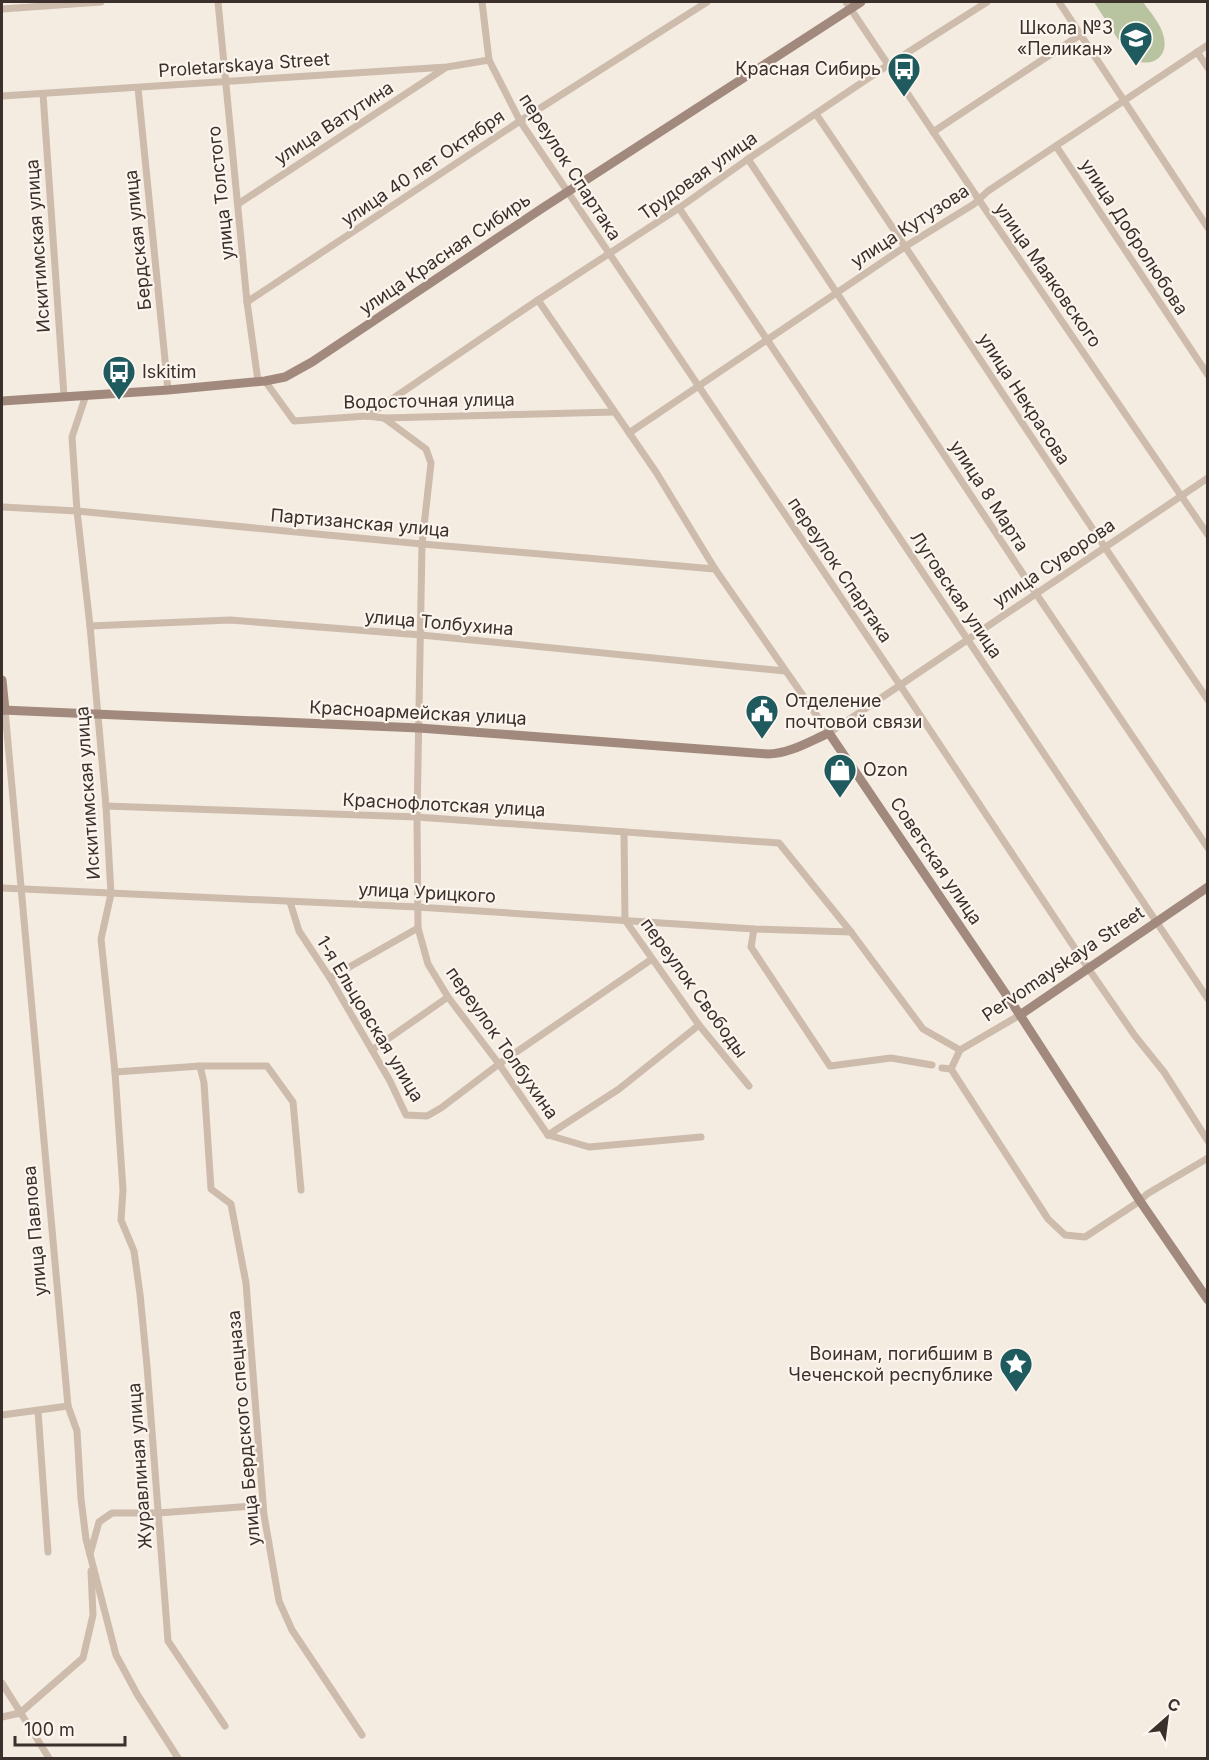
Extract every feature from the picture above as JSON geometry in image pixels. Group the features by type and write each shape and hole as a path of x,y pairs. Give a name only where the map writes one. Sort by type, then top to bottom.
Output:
{"street":[{"path":"2,9 101,2"},
{"name":"улица Толстого","path":"218,2 248,302 262,381"},
{"name":"переулок Спартака","path":"482,2 489,60 520,121 1088,968 1135,1036 1164,1072 1208,1141"},
{"name":"улица 40 лет Октября","path":"248,302 520,121 707,2"},
{"name":"улица Красная Сибирь","path":"2,401 168,390 285,377 312,362 848,5 861,2"},
{"name":"Трудовая улица","path":"367,416 679,208 888,65 987,2"},
{"path":"1059,2 1208,228"},
{"name":"улица Маяковского","path":"848,5 1208,535"},
{"path":"933,132 1080,35"},
{"name":"улица Кутузова","path":"629,433 1208,45"},
{"path":"1197,52 1208,68"},
{"name":"Proletarskaya Street","path":"2,96 447,67 489,60"},
{"name":"улица Ватутина","path":"238,204 447,67"},
{"name":"Бердская улица","path":"138,88 168,390"},
{"name":"Искитимская улица","path":"42,94 64,396"},
{"name":"улица Некрасова","path":"816,114 906,246 1104,548 1208,700"},
{"name":"улица Добролюбова","path":"1056,146 1208,375"},
{"name":"улица 8 Марта","path":"748,159 1036,594 1208,848"},
{"name":"Луговская улица","path":"679,208 1208,999"},
{"name":"Советская улица","path":"538,300 629,433 715,569 1020,1015 1140,1201 1208,1300"},
{"name":"Водосточная улица","path":"262,381 294,421 367,416 384,418 614,412"},
{"name":"Искитимская улица","path":"86,394 72,437 77,511 106,806 111,894 101,939 115,1072 123,1190"},
{"name":"переулок Толбухина","path":"384,418 426,449 431,463 422,544 417,817 418,928 428,964 448,997 499,1064 548,1135"},
{"name":"улица Суворова","path":"829,733 1208,478"},
{"name":"Партизанская улица","path":"2,507 77,511 715,569"},
{"name":"улица Толбухина","path":"90,626 230,620 421,635 785,670"},
{"name":"улица Павлова","path":"2,680 68,1406 77,1431 86,1539 116,1655 137,1694 178,1758"},
{"name":"Красноармейская улица","path":"3,710 419,728 776,754 829,733"},
{"name":"Краснофлотская улица","path":"106,806 417,817 779,843 851,932"},
{"name":"переулок Свободы","path":"624,832 625,920 699,1025 749,1086"},
{"name":"Pervomayskaya Street","path":"960,1050 1020,1015 1208,887"},
{"name":"улица Урицкого","path":"2,888 417,907 754,929 851,932"},
{"name":"1-я Ельцовская улица","path":"290,902 299,932 330,978 390,1080 406,1115 427,1116 441,1108 499,1064 652,959"},
{"path":"330,978 418,928"},
{"path":"754,929 751,947 830,1066 891,1058 932,1065"},
{"path":"851,932 923,1029 960,1050 946,1068 1048,1219 1065,1234 1085,1237 1148,1194 1208,1158"},
{"path":"372,1050 448,997"},
{"path":"548,1135 620,1089 699,1025"},
{"path":"115,1072 200,1066 267,1066 293,1102 301,1190"},
{"name":"улица Бердского спецназа","path":"200,1066 204,1083 212,1189 231,1204 246,1283 263,1511 279,1601 292,1629 362,1735"},
{"path":"548,1135 588,1148 701,1137"},
{"name":"Журавлиная улица","path":"123,1190 121,1220 134,1251 140,1294 168,1641 225,1726"},
{"path":"2,1414 68,1406"},
{"path":"38,1411 48,1552"},
{"path":"2,1717 20,1713 83,1658 93,1615 90,1555 99,1522 106,1516 112,1513 158,1513 253,1506 263,1511"},
{"path":"2,1683 49,1758"}],"green space":[{"path":"1094,2 1143,2 1163,33 1165,46 1163,53 1159,58 1147,63 1134,60 1128,55"}],"place":[{"name":"Школа №3 «Пеликан»","path":"1136,67"},
{"name":"Красная Сибирь","path":"904,98"},
{"name":"Iskitim","path":"119,401"},
{"name":"Отделение почтовой связи","path":"762,740"},
{"name":"Ozon","path":"840,799"},
{"name":"Воинам, погибшим в Чеченской республике","path":"1016,1393"}]}
